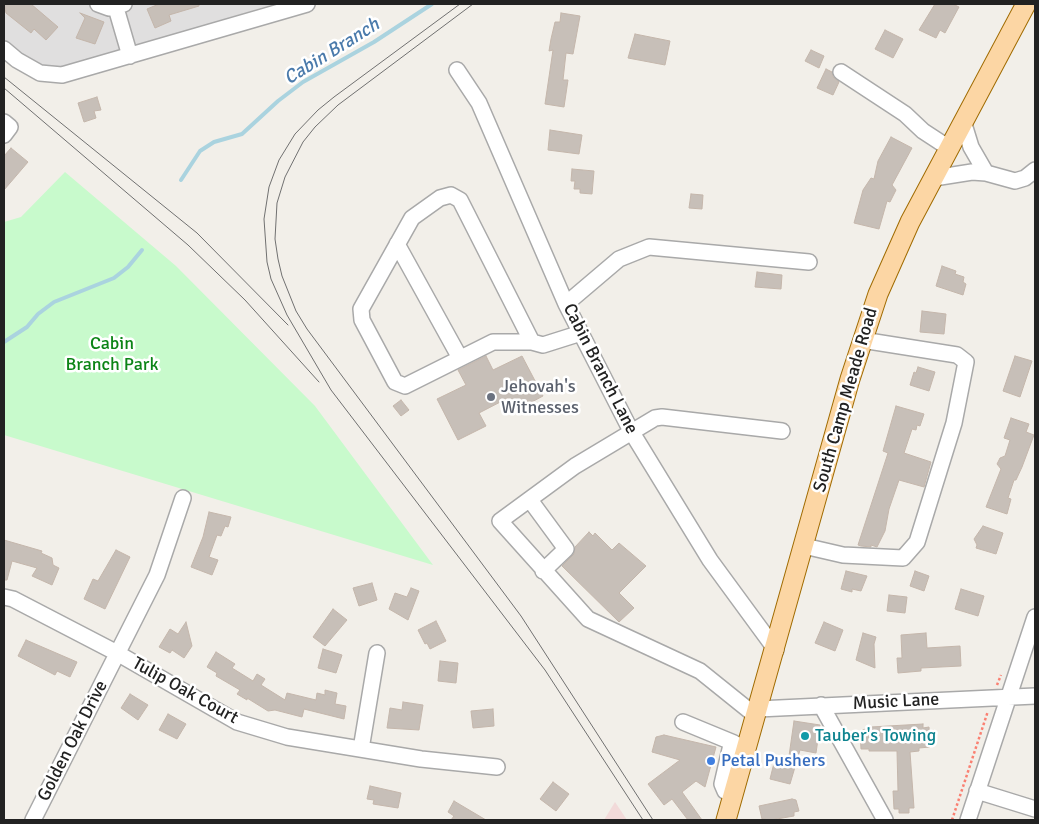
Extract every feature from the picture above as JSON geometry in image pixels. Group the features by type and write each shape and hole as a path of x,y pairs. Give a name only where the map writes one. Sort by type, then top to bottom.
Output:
{"main road":[{"name":"South Camp Meade Road","path":"726,820 734,793 741,744 757,712 776,650 862,340 878,294 910,222 1025,5"}],"street":[{"path":"98,4 109,8 120,6 130,56"},
{"path":"4,49 17,60 40,73 62,75 307,4"},
{"name":"Cabin Branch Lane","path":"457,70 480,103 566,304 631,431 710,560 776,650"},
{"path":"841,72 905,114 923,131 949,148"},
{"path":"963,121 971,147 986,173"},
{"path":"934,178 959,173 986,173 1003,180 1015,182 1025,178 1035,170"},
{"path":"532,342 460,200 451,195 433,203 412,218 361,309 362,320 395,382 405,386 493,342 532,342 543,345 581,333"},
{"path":"398,244 460,358"},
{"path":"566,304 619,260 650,247 809,262"},
{"path":"804,546 843,555 903,558 917,542 954,423 966,362 957,355 862,340"},
{"path":"757,712 700,670 588,619 500,521 575,466 631,431 662,417 782,431"},
{"name":"Golden Oak Drive","path":"33,820 157,575 183,498"},
{"path":"530,500 566,549 543,571"},
{"name":"Tulip Oak Court","path":"4,597 13,599 117,653 237,722 287,737 421,759 497,767"},
{"path":"968,820 1035,617"},
{"path":"361,749 377,653"},
{"name":"Music Lane","path":"757,712 821,705 1035,696"},
{"path":"821,705 885,820"},
{"path":"683,722 741,744"},
{"path":"977,791 1035,810"}],"shaded area":[{"path":"4,4 274,4 61,69 39,66 4,42"},
{"path":"615,802 627,820 604,820"}],"green space":[{"name":"Cabin Branch Park","path":"65,172 176,266 315,406 433,565 4,435 4,222 21,217"}],"building":[{"path":"4,4 31,4 58,27 46,40 34,29 31,33 6,13"},
{"path":"159,4 199,4 199,6 169,15 171,21 155,28 147,9"},
{"path":"935,4 953,4 959,7 945,33 940,30 936,38 919,30"},
{"path":"80,13 104,22 95,44 76,38 85,18"},
{"path":"561,13 580,16 573,54 566,53 563,80 568,80 564,107 545,104 553,50 549,51 551,39 555,22 560,22"},
{"path":"885,30 903,39 893,58 875,49"},
{"path":"635,34 670,41 665,65 628,58"},
{"path":"811,50 824,56 819,68 805,61"},
{"path":"826,69 832,72 833,77 839,82 833,95 817,88"},
{"path":"97,97 101,110 94,111 96,118 84,122 78,103"},
{"path":"550,130 582,135 579,154 548,150"},
{"path":"891,137 912,148 892,185 896,190 890,202 887,201 879,229 854,223 863,190 871,178 874,179 878,161"},
{"path":"11,148 28,162 4,190 4,156"},
{"path":"572,169 594,171 592,194 580,193 580,189 574,189 575,181 571,181"},
{"path":"691,194 703,195 702,209 689,208"},
{"path":"942,266 956,271 955,274 964,277 963,282 966,284 963,295 936,286"},
{"path":"757,272 782,275 781,289 755,287"},
{"path":"922,311 946,314 944,334 920,332"},
{"name":"Jehovah's Witnesses","path":"486,356 493,370 522,356 543,396 515,411 508,398 479,413 486,426 458,440 437,399 466,385 458,370"},
{"path":"1015,356 1032,361 1020,397 1003,391"},
{"path":"918,367 935,372 929,391 910,385 914,372 916,373"},
{"path":"401,400 409,410 401,416 393,406"},
{"path":"896,406 924,414 920,426 917,425 916,430 912,429 904,453 931,462 924,487 899,480 889,509 885,531 877,547 871,545 871,547 861,546 858,545 888,453 883,451"},
{"path":"1011,418 1029,424 1026,432 1034,435 1022,467 1016,480 1014,480 1008,498 1011,499 1007,514 986,507 1001,469 997,464 1000,458 1005,456 1010,440 1004,438"},
{"path":"209,512 231,517 228,527 225,526 221,536 217,535 209,557 218,560 212,575 191,567 203,537"},
{"path":"983,526 1003,533 996,554 976,548 977,545 974,539"},
{"path":"589,532 593,536 595,533 612,550 619,543 646,566 619,593 634,608 619,622 562,566 574,554 575,547"},
{"path":"4,540 42,551 41,553 52,558 53,565 59,568 52,585 32,576 37,568 12,561 7,580 4,580"},
{"path":"116,550 130,557 105,609 84,599 93,579 98,581"},
{"path":"846,571 867,576 861,591 852,589 852,592 841,589"},
{"path":"915,571 929,576 924,591 910,586"},
{"path":"372,583 377,600 359,606 353,588"},
{"path":"411,588 419,591 408,620 389,609 395,593 407,597"},
{"path":"961,589 984,596 978,616 955,609"},
{"path":"889,595 907,597 905,613 887,611"},
{"path":"333,609 347,620 325,646 313,637"},
{"path":"436,621 446,641 430,649 427,643 425,644 418,630"},
{"path":"186,622 192,646 184,658 172,650 170,653 159,647 170,629 178,634"},
{"path":"824,622 843,630 835,651 815,643"},
{"path":"863,633 876,637 874,644 875,668 856,660"},
{"path":"926,633 927,648 960,646 961,666 921,668 921,671 898,673 897,658 902,658 901,635"},
{"path":"26,640 77,662 70,677 57,671 55,675 18,656"},
{"path":"323,649 342,655 336,673 318,668"},
{"path":"216,652 235,664 232,668 253,681 257,674 265,679 261,685 285,700 287,693 316,700 317,693 325,695 325,690 337,693 335,704 346,706 344,719 304,709 302,717 275,710 268,711 237,694 240,690 216,676 217,673 207,667"},
{"path":"440,661 458,663 456,683 438,681"},
{"path":"130,694 148,705 138,720 121,708"},
{"path":"403,702 423,705 419,730 387,728 390,708 402,710"},
{"path":"493,709 494,726 473,728 471,711"},
{"path":"168,714 186,724 177,739 159,730"},
{"path":"794,721 820,725 816,753 800,750 790,784 770,779 775,759 788,763"},
{"path":"923,724 923,728 929,727 930,747 919,748 919,751 910,752 914,808 909,808 909,813 899,813 899,809 894,809 893,791 898,791 897,751 869,751 869,749 861,749 860,731 871,727"},
{"path":"664,735 716,747 705,787 696,781 682,792 702,820 688,820 672,799 664,805 648,784 680,760 652,752 656,737"},
{"path":"553,782 569,794 556,811 540,799"},
{"path":"370,786 401,793 398,808 373,804 374,800 367,799"},
{"path":"792,799 796,800 799,811 794,812 794,816 771,820 762,819 759,806"},
{"path":"454,801 486,820 451,820 454,816 448,812"}],"waterway":[{"name":"Cabin Branch","path":"181,180 200,151 214,142 242,134 278,101 303,82 374,42 432,4"},
{"name":"Cabin Branch","path":"4,342 27,327 38,314 54,302 114,278 128,267 142,250"}],"tram line":[{"path":"460,4 334,97 318,110 295,134 279,160 269,187 264,219 267,262 271,279 287,315 331,390 545,670 643,820"},
{"path":"473,4 338,105 315,127 303,142 285,177 277,203 275,239 278,259 282,276 296,311 307,329 521,616 653,820"},
{"path":"4,77 197,233 288,325"},
{"path":"4,88 188,245 245,300 319,382"}],"place":[{"name":"Jehovah's Witnesses","path":"491,397"},
{"name":"Tauber's Towing","path":"805,736"},
{"name":"Petal Pushers","path":"711,761"}]}
